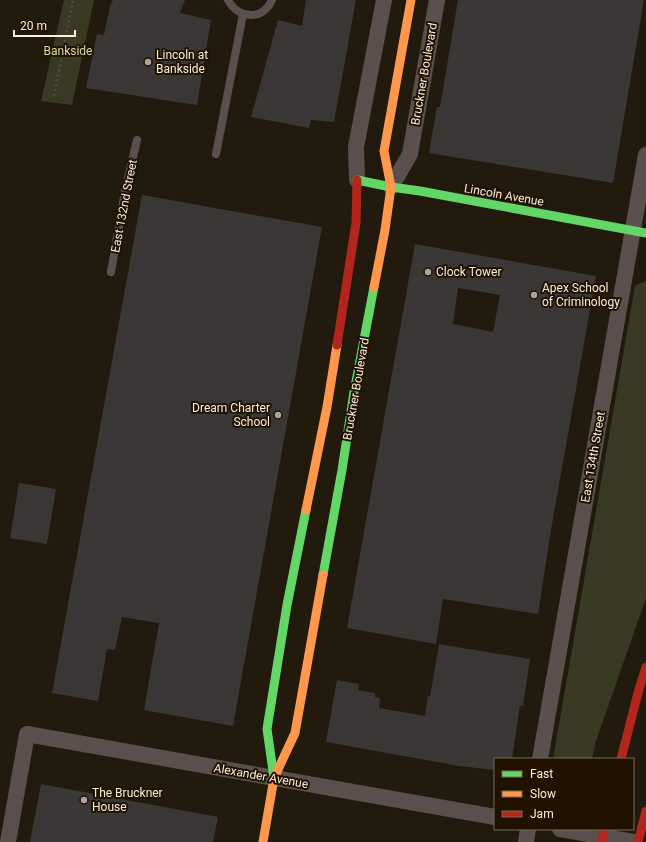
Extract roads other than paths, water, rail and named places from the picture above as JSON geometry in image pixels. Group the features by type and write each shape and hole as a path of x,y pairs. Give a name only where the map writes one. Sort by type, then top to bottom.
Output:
{"main road":[{"path":"391,187 384,151 411,0"},
{"name":"Lincoln Avenue","path":"357,180 640,232"},
{"name":"Bruckner Boulevard","path":"274,778 267,729 287,605 327,407 356,223 357,180"},
{"name":"Bruckner Boulevard","path":"263,842 274,778 296,733 342,470 354,392 385,230 391,187"},
{"path":"621,758 646,666"},
{"path":"638,842 646,811"},
{"path":"602,842 604,830"}],"street":[{"name":"Bruckner Boulevard","path":"357,180 356,147 384,0"},
{"name":"Bruckner Boulevard","path":"391,187 410,154 437,0"},
{"name":"East 134th Street","path":"540,758 640,232 646,155"},
{"name":"Alexander Avenue","path":"8,842 27,734 494,817"},
{"path":"526,842 528,830"},
{"path":"566,830 634,842"}],"lane":[{"path":"228,0 236,11 251,15 258,14 265,10 270,5 272,0"},
{"path":"216,154 243,14"},
{"name":"East 132nd Street","path":"111,272 137,140"}],"place":[{"name":"Lincoln at Bankside","path":"148,62"},
{"name":"Clock Tower","path":"428,272"},
{"name":"Apex School of Criminology","path":"534,295"},
{"name":"Dream Charter School","path":"278,415"},
{"name":"The Bruckner House","path":"84,800"}],"park label":[{"name":"Bankside","path":"68,51"}]}
